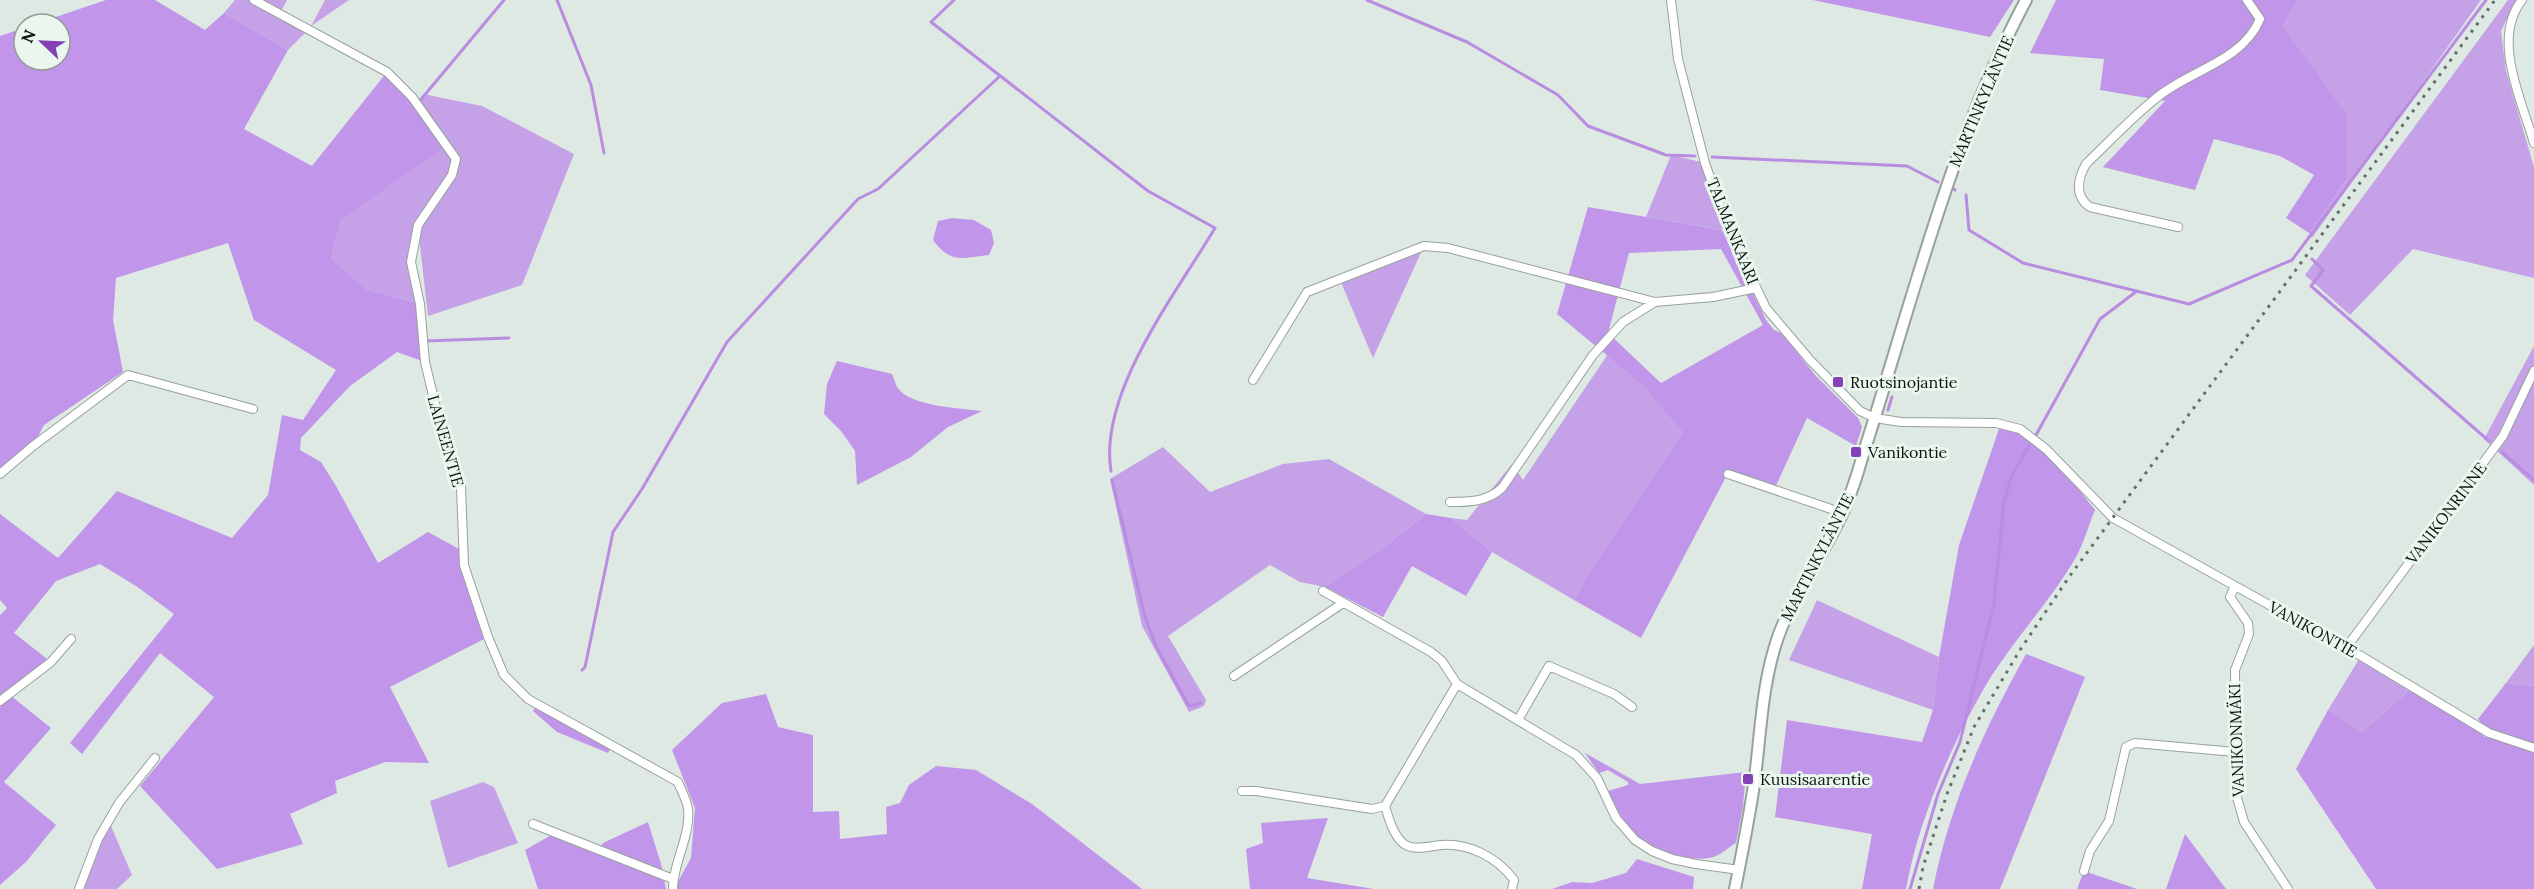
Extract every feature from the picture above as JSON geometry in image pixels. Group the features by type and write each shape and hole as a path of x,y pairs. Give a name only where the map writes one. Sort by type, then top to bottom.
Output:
{"street":[{"name":"LAINEENTIE","path":"254,0 387,72 412,97 456,159 452,175 418,225 411,262 420,304 428,374 439,420 461,487 464,565 488,637 504,675 528,699 678,782 688,809 685,837 673,879 673,889"},
{"name":"TALMANKAARI","path":"1671,0 1678,59 1705,163 1729,231 1756,288 1766,308 1810,360 1860,411 1875,418"},
{"name":"MARTINKYLÄNTIE","path":"1735,889 1751,804 1761,711 1769,664 1790,608 1843,513 1954,163 2005,40 2026,0"},
{"path":"2178,227 2090,207 2083,202 2079,194 2080,175 2086,164 2161,94 2245,45 2260,19 2247,0"},
{"path":"2522,0 2508,27 2509,45 2512,70 2534,143"},
{"path":"1253,380 1307,292 1424,246 1448,248 1655,302 1713,297 1756,288"},
{"path":"1450,502 1474,502 1487,498 1502,488 1593,355 1623,322 1655,302"},
{"name":"VANIKONRINNE","path":"2346,648 2503,436 2534,371"},
{"path":"0,474 33,446 128,375 253,409"},
{"name":"VANIKONTIE","path":"1875,418 1901,422 1996,423 2020,429 2046,449 2113,518 2346,648 2489,733 2534,748"},
{"path":"1728,474 1843,513"},
{"name":"VANIKONMÄKI","path":"2235,586 2230,597 2248,622 2249,634 2235,670 2236,794 2240,815 2288,889"},
{"path":"1323,591 1431,652 1442,661 1457,684 1576,755 1597,778 1623,827 1635,840 1652,851 1696,864 1739,870"},
{"path":"1234,676 1343,603"},
{"path":"0,701 51,662 71,639"},
{"path":"1518,720 1549,666 1614,694 1632,707"},
{"path":"1457,684 1385,807 1392,828 1404,844 1412,847 1457,845 1473,848 1506,869 1514,880 1512,889"},
{"path":"2084,871 2090,851 2109,821 2127,747 2136,743 2235,752"},
{"path":"79,889 98,839 119,803 155,758"},
{"path":"1242,791 1256,791 1372,809 1385,807"},
{"path":"532,824 673,879"}],"shaded area":[{"path":"106,0 155,0 205,30 224,13 288,50 244,129 312,166 387,72 448,145 341,220 331,258 366,289 420,304 425,362 397,352 350,386 301,438 300,450 321,462 378,563 428,532 461,550 488,637 390,687 429,763 385,762 335,781 337,793 290,814 303,844 217,869 140,786 214,697 160,653 82,754 70,743 174,614 136,586 100,564 56,581 14,633 51,662 10,695 51,728 4,782 56,825 26,862 0,885 0,615 7,608 0,600 0,514 58,558 117,491 232,538 268,495 282,415 303,420 336,370 254,320 228,243 116,278 113,320 123,372 44,425 33,446 0,474 0,36 12,32 12,72 72,72 70,12"},
{"path":"235,0 287,0 280,13 309,29 288,50 224,13"},
{"path":"325,0 349,0 311,26"},
{"path":"1813,0 2014,0 1990,37"},
{"path":"2056,0 2297,0 2283,27 2346,114 2347,179 2309,233 2286,218 2314,175 2280,156 2214,139 2195,190 2103,167 2165,101 2100,90 2104,59 2030,53"},
{"path":"2297,0 2481,0 2312,238 2309,233 2347,179 2283,27"},
{"path":"2508,0 2516,0 2501,31 2506,71 2534,167 2534,278 2413,249 2350,315 2305,275"},
{"path":"423,94 482,106 574,154 522,285 428,316 418,228 411,262 420,304 366,289 331,258 341,220 447,145 418,103"},
{"path":"1671,155 1705,163 1729,231 1646,217"},
{"path":"1588,207 1722,230 1766,320 1774,330 1781,333 1816,376 1858,418 1862,427 1856,446 1807,418 1774,490 1727,475 1641,638 1574,600 1591,569 1683,433 1644,386 1557,314","holes":["1721,249 1763,325 1661,383 1608,333 1629,253"]},
{"path":"952,218 974,220 991,230 994,243 989,255 957,258 939,248 933,240 938,221"},
{"path":"1424,246 1373,358 1340,280"},
{"path":"2534,346 2534,485 2484,439"},
{"path":"1608,354 1645,386 1683,433 1591,569 1574,600 1492,552 1451,518 1467,520 1512,464 1523,480"},
{"path":"837,361 892,374 897,387 903,394 924,403 982,411 948,427 911,457 857,485 855,451 841,431 824,414 827,384"},
{"path":"1996,423 2020,429 2046,449 2095,510 2076,558 1992,675 1965,724 1929,807 1919,835 1906,889 1862,889 1872,834 1775,817 1787,720 1922,742 1933,710 1939,657 1959,545 1999,429"},
{"path":"1163,447 1210,492 1283,464 1329,459 1426,514 1383,548 1325,587 1300,582 1270,565 1168,636 1206,700 1204,706 1189,712 1142,626 1110,479"},
{"path":"1426,514 1451,518 1492,552 1466,596 1412,566 1383,617 1325,587 1383,548"},
{"path":"1817,600 1939,657 1933,710 1789,660"},
{"path":"2534,645 2534,686 2506,683"},
{"path":"2026,654 2085,677 2000,889 1933,889 1949,827 1970,768"},
{"path":"2361,656 2413,687 2362,732 2328,710"},
{"path":"2506,683 2534,686 2534,889 2376,889 2296,769 2328,710 2362,732 2413,687 2475,725 2484,737 2489,732 2478,719"},
{"path":"766,694 778,727 813,735 813,812 839,811 840,839 887,834 886,807 900,803 909,785 936,766 976,770 1032,804 1142,889 674,889 691,858 695,808 672,750 722,703"},
{"path":"537,705 612,746 608,753 557,732 533,711"},
{"path":"1585,753 1640,784 1746,772 1736,843 1716,856 1697,859 1663,851 1643,841 1627,825 1608,791 1628,785 1628,782 1608,770 1599,773"},
{"path":"483,782 494,787 518,843 448,868 430,801"},
{"path":"1328,818 1307,878 1374,889 1250,889 1246,849 1263,843 1261,823"},
{"path":"648,822 666,889 538,889 525,850 555,833 598,853 603,843"},
{"path":"110,824 132,875 117,889 83,889 100,841"},
{"path":"2185,834 2226,889 2166,889"},
{"path":"1637,859 1694,877 1693,889 1552,889 1572,882 1592,883 1626,873"},
{"path":"2084,871 2137,889 2077,889"}],"waterway":[{"path":"418,103 504,0"},
{"path":"557,0 591,85 604,153"},
{"path":"954,0 931,22 1148,191 1215,228 1162,312 1128,377 1116,409 1110,441 1111,471"},
{"path":"1367,0 1467,42 1558,95 1588,126 1666,155 1695,156"},
{"path":"1966,195 1969,230 2023,263 2189,304 2292,260 2486,0"},
{"path":"582,670 585,667 613,532 642,489 727,342 858,199 878,189 1000,76"},
{"path":"1712,157 1907,166 1938,182"},
{"path":"2312,259 2323,270 2311,286 2489,441"},
{"path":"2036,435 2100,319 2137,291"},
{"path":"425,341 509,338"},
{"path":"1888,410 1892,397"},
{"path":"1910,889 1938,794 1960,742 1994,604 2004,501 2012,475 2029,446"},
{"path":"2502,452 2534,480"},
{"path":"1112,480 1145,617 1157,648 1189,706 1201,703"}],"railway":[{"path":"1919,889 1923,867 1947,794 1974,727 2020,650 2069,577 2495,0"}],"place":[{"name":"Ruotsinojantie","path":"1838,382"},
{"name":"Vanikontie","path":"1856,452"},
{"name":"Kuusisaarentie","path":"1748,779"}]}
